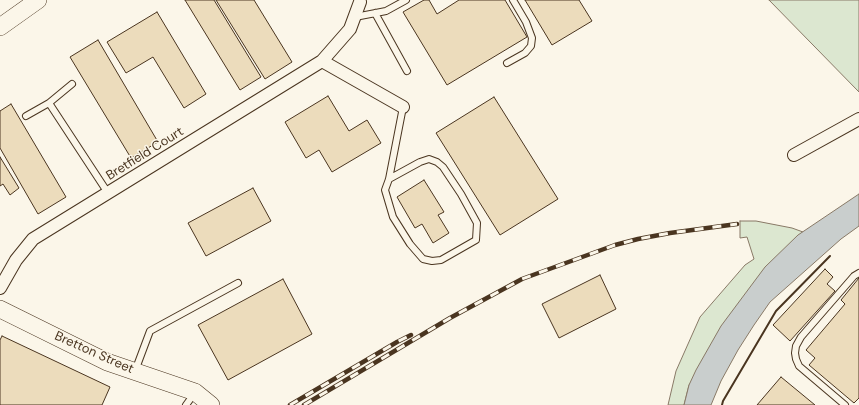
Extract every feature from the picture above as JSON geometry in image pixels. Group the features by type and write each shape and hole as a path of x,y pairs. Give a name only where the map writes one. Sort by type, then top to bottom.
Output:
{"street":[{"path":"0,27 38,0"},
{"name":"Bretfield Court","path":"0,288 16,260 33,239 322,61 350,29 361,1"},
{"path":"322,61 403,108"},
{"path":"794,155 859,119"},
{"name":"Bretton Street","path":"0,309 107,362 135,371 190,399 211,405"}],"lane":[{"path":"355,17 386,12 406,0"},
{"path":"507,63 524,53 531,46 532,38 526,22 513,0"},
{"path":"375,13 407,71"},
{"path":"26,116 48,103 72,84"},
{"path":"48,103 108,193"},
{"path":"389,179 420,162 429,159 443,166 477,223 476,240 441,260 432,261 423,259 410,244 393,217 385,190 389,179 403,108"},
{"path":"845,405 799,366 795,353 796,346 801,338 854,276 859,273"},
{"path":"135,371 150,331 238,283"}],"green space":[{"path":"769,0 859,0 859,92"},
{"path":"740,221 756,221 792,228 803,232 798,236 689,385 684,405 668,405 676,371 700,317 745,265 754,259 747,237 740,238"}],"shaded area":[{"path":"859,194 859,226 841,239 770,302 738,350 721,381 711,405 684,405 689,385 696,370 721,326 765,267 798,235"}],"building":[{"path":"185,0 214,0 261,77 240,90"},
{"path":"216,0 254,0 292,62 265,79"},
{"path":"424,0 429,0 437,14 459,0 505,0 527,37 447,85 403,12"},
{"path":"525,0 579,0 592,21 552,45"},
{"path":"157,12 206,94 184,108 153,57 126,73 107,42"},
{"path":"98,40 158,142 131,158 70,57"},
{"path":"328,96 349,131 367,120 381,143 332,172 319,150 306,158 285,122"},
{"path":"494,97 558,199 500,235 436,133"},
{"path":"11,104 66,197 38,214 0,148 0,111"},
{"path":"0,157 19,188 10,195 3,184 0,186"},
{"path":"424,180 444,212 438,215 449,233 433,243 422,224 415,228 397,197"},
{"path":"253,188 271,221 206,256 188,223"},
{"path":"825,269 833,277 827,284 835,291 790,341 773,325"},
{"path":"600,275 616,309 559,338 542,304"},
{"path":"859,278 859,398 854,403 809,365 815,358 806,350 845,304 841,300"},
{"path":"283,279 312,334 228,380 198,325"},
{"path":"2,336 110,387 102,405 0,405 0,340"},
{"path":"781,377 815,405 757,405"}],"railway":[{"path":"304,405 450,318 522,279 615,245 638,239 737,224"},
{"path":"290,405 411,335"}],"wall":[{"path":"722,405 776,311 830,256"}]}
